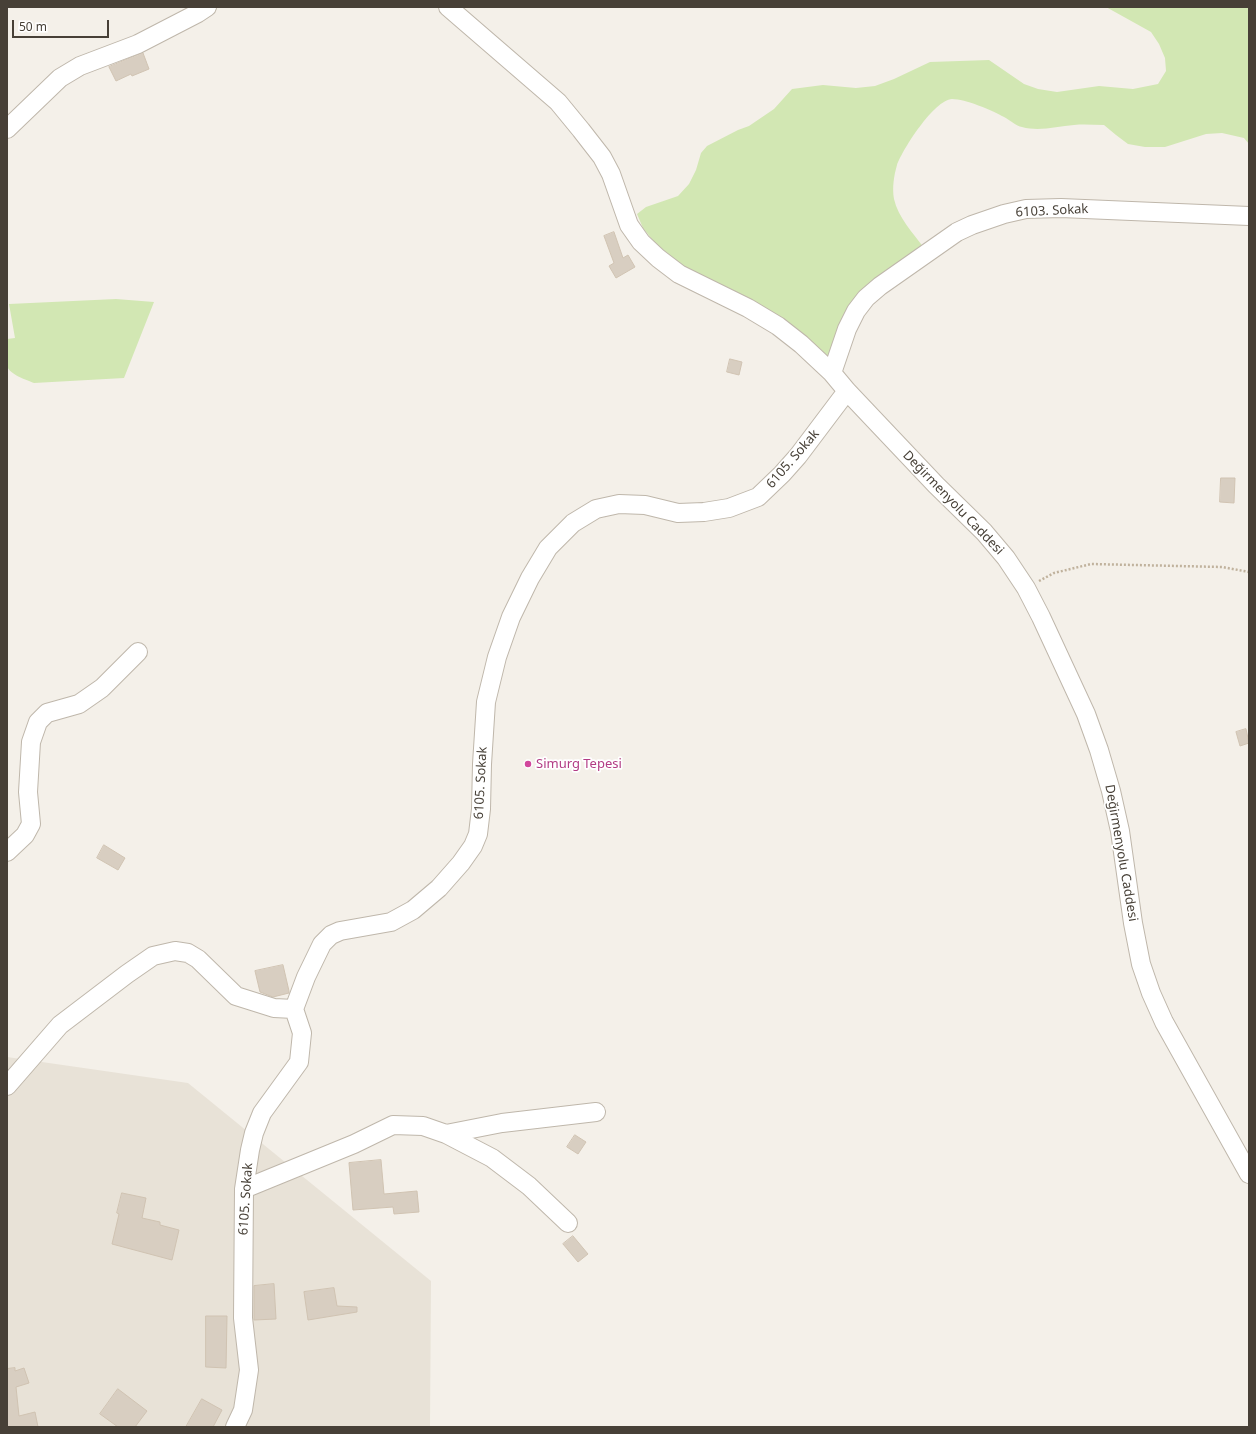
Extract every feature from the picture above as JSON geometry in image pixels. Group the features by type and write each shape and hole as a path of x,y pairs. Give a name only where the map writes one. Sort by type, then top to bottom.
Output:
{"street":[{"path":"7,129 60,78 80,66 138,44 207,7"},
{"name":"Değirmenyolu Caddesi","path":"448,7 558,102 581,130 602,157 611,174 629,225 641,242 658,258 679,274 748,308 778,326 802,344 832,373 847,391 936,485 984,532 1006,558 1026,588 1086,714 1103,764 1111,791 1120,832 1133,923 1141,964 1151,993 1164,1022 1249,1174"},
{"name":"6103. Sokak","path":"832,373 847,330 856,312 866,298 880,286 942,242 972,224 1026,209 1061,208 1249,216"},
{"name":"6105. Sokak","path":"235,1427 243,1410 249,1370 243,1318 244,1189 254,1133 262,1113 299,1062 302,1033 294,1009 306,977 322,944 331,935 340,931 390,922 414,910 439,888 461,863 473,846 478,834 481,809 486,702 497,657 511,618 530,578 548,548 573,523 596,509 619,504 639,504 678,513 704,512 730,508 758,497 798,456 847,391"},
{"path":"7,852 25,835 31,824 28,792 31,742 38,722 47,712 79,704 102,688 138,652"},
{"path":"7,1086 60,1025 127,974 154,956 175,951 188,953 198,960 236,996 274,1008 294,1009"},
{"path":"446,1134 502,1123 596,1112"},
{"path":"244,1189 354,1144 393,1125 423,1126 446,1134 492,1158 529,1186 568,1223"}],"path":[{"path":"1026,588 1054,574 1091,564 1222,567 1249,572"}],"shaded area":[{"path":"7,1057 188,1083 431,1281 430,1427 7,1427"}],"green space":[{"path":"1106,7 1249,7 1249,144 1244,138 1222,133 1206,134 1165,147 1145,147 1128,144 1104,125 1078,125 1035,129 1022,127 999,114 971,103 957,99 945,101 928,116 912,137 900,158 894,177 893,195 896,206 906,225 924,248 856,300 844,314 828,357 681,264 655,243 643,228 637,214 646,207 678,196 689,184 696,170 701,153 707,146 749,126 774,109 792,89 823,85 856,88 875,86 930,62 989,60 1024,84 1038,89 1057,92 1099,86 1133,89 1158,84 1166,71 1165,58 1159,44 1151,32"},
{"path":"116,299 154,302 124,378 34,383 19,377 7,366 7,339 15,338 9,304"}],"building":[{"path":"143,53 149,69 132,76 131,74 116,81 109,67"},
{"path":"614,232 623,258 628,255 635,267 616,278 609,266 614,263 604,236"},
{"path":"730,359 742,362 739,375 727,372"},
{"path":"1221,478 1235,478 1234,503 1220,502"},
{"path":"1246,729 1249,743 1240,746 1236,732"},
{"path":"104,845 125,858 118,870 97,858"},
{"path":"283,965 289,993 273,997 260,992 255,971"},
{"path":"575,1135 586,1142 578,1154 567,1147"},
{"path":"381,1160 384,1194 417,1191 419,1212 394,1214 393,1207 353,1210 349,1163"},
{"path":"122,1193 146,1198 142,1218 160,1222 160,1225 179,1230 172,1260 112,1244"},
{"path":"573,1236 588,1254 578,1262 563,1244"},
{"path":"274,1284 276,1319 254,1320 254,1286"},
{"path":"334,1288 337,1306 357,1307 357,1312 308,1320 304,1292"},
{"path":"206,1316 227,1316 226,1368 206,1367"},
{"path":"15,1368 15,1371 24,1368 29,1383 16,1387 19,1416 35,1412 38,1427 7,1427 7,1369"},
{"path":"118,1389 147,1411 135,1427 118,1427 100,1414"},
{"path":"202,1399 222,1410 213,1427 186,1427"}],"place":[{"name":"Simurg Tepesi","path":"528,764"}]}
